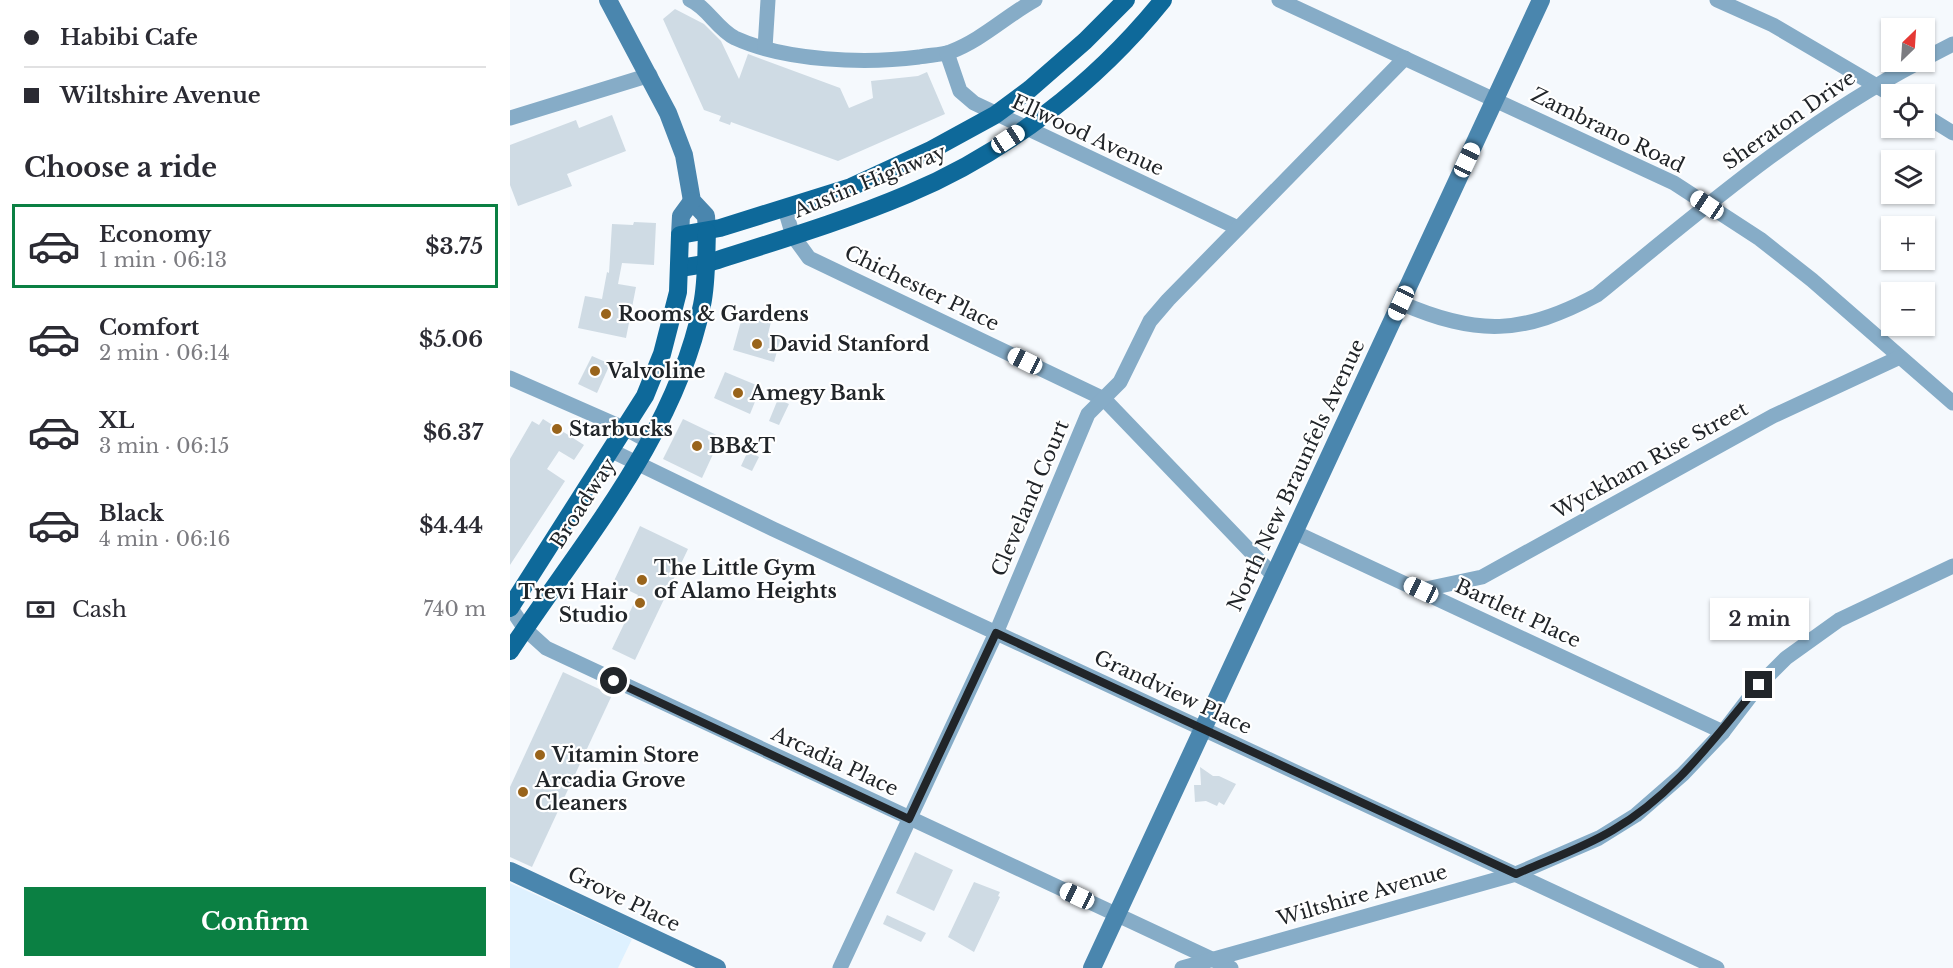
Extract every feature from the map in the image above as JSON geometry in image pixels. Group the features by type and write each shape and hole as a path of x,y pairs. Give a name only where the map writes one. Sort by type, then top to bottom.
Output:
{"main road":[{"name":"Austin Highway","path":"680,235 707,232 785,209 851,187 893,169 995,115 1030,89 1085,41 1126,0"},
{"name":"Austin Highway","path":"680,268 705,264 793,236 908,194 955,172 1048,112 1105,62 1144,24 1163,0"},
{"name":"Broadway","path":"510,651 635,464 669,402 686,361 703,302 707,232"},
{"name":"Broadway","path":"510,608 645,396 662,354 678,292 680,235"}],"street":[{"path":"690,0 699,4 733,37 765,48 834,60 868,61 947,53 979,40 1035,0"},
{"path":"765,48 768,0"},
{"name":"Zambrano Road","path":"1279,0 1674,183 1760,239 1812,280 1898,358 1953,403"},
{"name":"North New Braunfels Avenue","path":"1092,968 1541,0"},
{"path":"1717,0 1773,25 1881,89"},
{"name":"Broadway","path":"611,1 651,75 684,155 692,201 706,216 707,232"},
{"path":"1935,53 1953,44"},
{"name":"Ellwood Avenue","path":"947,53 960,91 974,103 1024,129 1238,228"},
{"name":"Cleveland Court","path":"840,968 996,633 1088,414 1120,382 1150,321 1405,58"},
{"name":"Sheraton Drive","path":"1401,303 1430,315 1484,328 1509,327 1551,316 1597,294 1783,145 1875,85 1900,72"},
{"path":"510,118 651,75"},
{"path":"1935,122 1953,133"},
{"name":"Broadway","path":"680,235 681,216 692,201"},
{"name":"Chichester Place","path":"785,209 793,236 809,258 1104,399 1274,576"},
{"name":"Wyckham Rise Street","path":"1421,590 1482,577 1773,416 1898,358"},
{"path":"510,378 648,441"},
{"name":"Grandview Place","path":"612,451 635,464 996,633 1717,968"},
{"name":"Bartlett Place","path":"1294,532 1723,732"},
{"name":"Wiltshire Avenue","path":"1182,968 1516,874 1599,837 1636,815 1683,774 1723,732 1759,685 1786,658 1839,620 1953,566"},
{"name":"Arcadia Place","path":"510,608 525,629 554,652 1231,968"},
{"name":"Grove Place","path":"510,871 717,968"}],"shaded area":[{"path":"510,883 632,939 618,968 510,968"}],"building":[{"path":"675,9 704,24 721,41 739,79 748,54 840,88 849,108 873,98 871,81 918,76 927,72 945,114 838,161 731,122 730,125 719,121 721,116 704,110 663,19"},
{"path":"612,115 626,151 567,174 572,186 518,206 510,185 510,145 576,120 579,128"},
{"path":"634,222 656,223 654,265 622,263 618,284 636,287 626,338 578,328 585,296 602,299 607,272 609,273 612,224 633,225"},
{"name":"David Stanford","path":"743,314 771,322 768,334 781,337 774,362 733,350"},
{"name":"Valvoline","path":"592,356 610,364 597,393 578,384"},
{"name":"Amegy Bank","path":"725,372 761,387 750,414 714,398"},
{"path":"778,399 789,404 779,425 769,421"},
{"path":"543,419 584,445 574,460 559,451 547,469 565,481 510,565 510,459 532,421 539,425"},
{"name":"BB&T","path":"683,419 727,440 720,454 714,452 702,478 663,459"},
{"path":"748,451 759,457 752,471 741,466"},
{"path":"640,526 688,549 635,660 612,649 638,595 613,583"},
{"path":"563,672 612,695 532,867 510,857 510,787"},
{"path":"1200,767 1213,776 1219,776 1236,784 1224,805 1219,802 1217,806 1206,801 1195,802 1194,785 1201,785"},
{"path":"915,852 953,870 934,911 896,893"},
{"path":"974,882 1000,892 998,896 1000,897 974,952 948,937"},
{"path":"887,915 926,933 921,942 883,924"}],"place":[{"name":"Rooms & Gardens","path":"606,314"},
{"name":"David Stanford","path":"757,344"},
{"name":"Valvoline","path":"595,371"},
{"name":"Amegy Bank","path":"738,393"},
{"name":"Starbucks","path":"557,429"},
{"name":"BB&T","path":"697,446"},
{"name":"The Little Gym of Alamo Heights","path":"642,580"},
{"name":"Trevi Hair Studio","path":"640,603"},
{"name":"Vitamin Store","path":"540,755"},
{"name":"Arcadia Grove Cleaners","path":"523,792"}],"route":[{"path":"614,681 909,819 996,633 1516,874 1614,830 1636,815 1683,774 1723,732 1759,685"}]}
